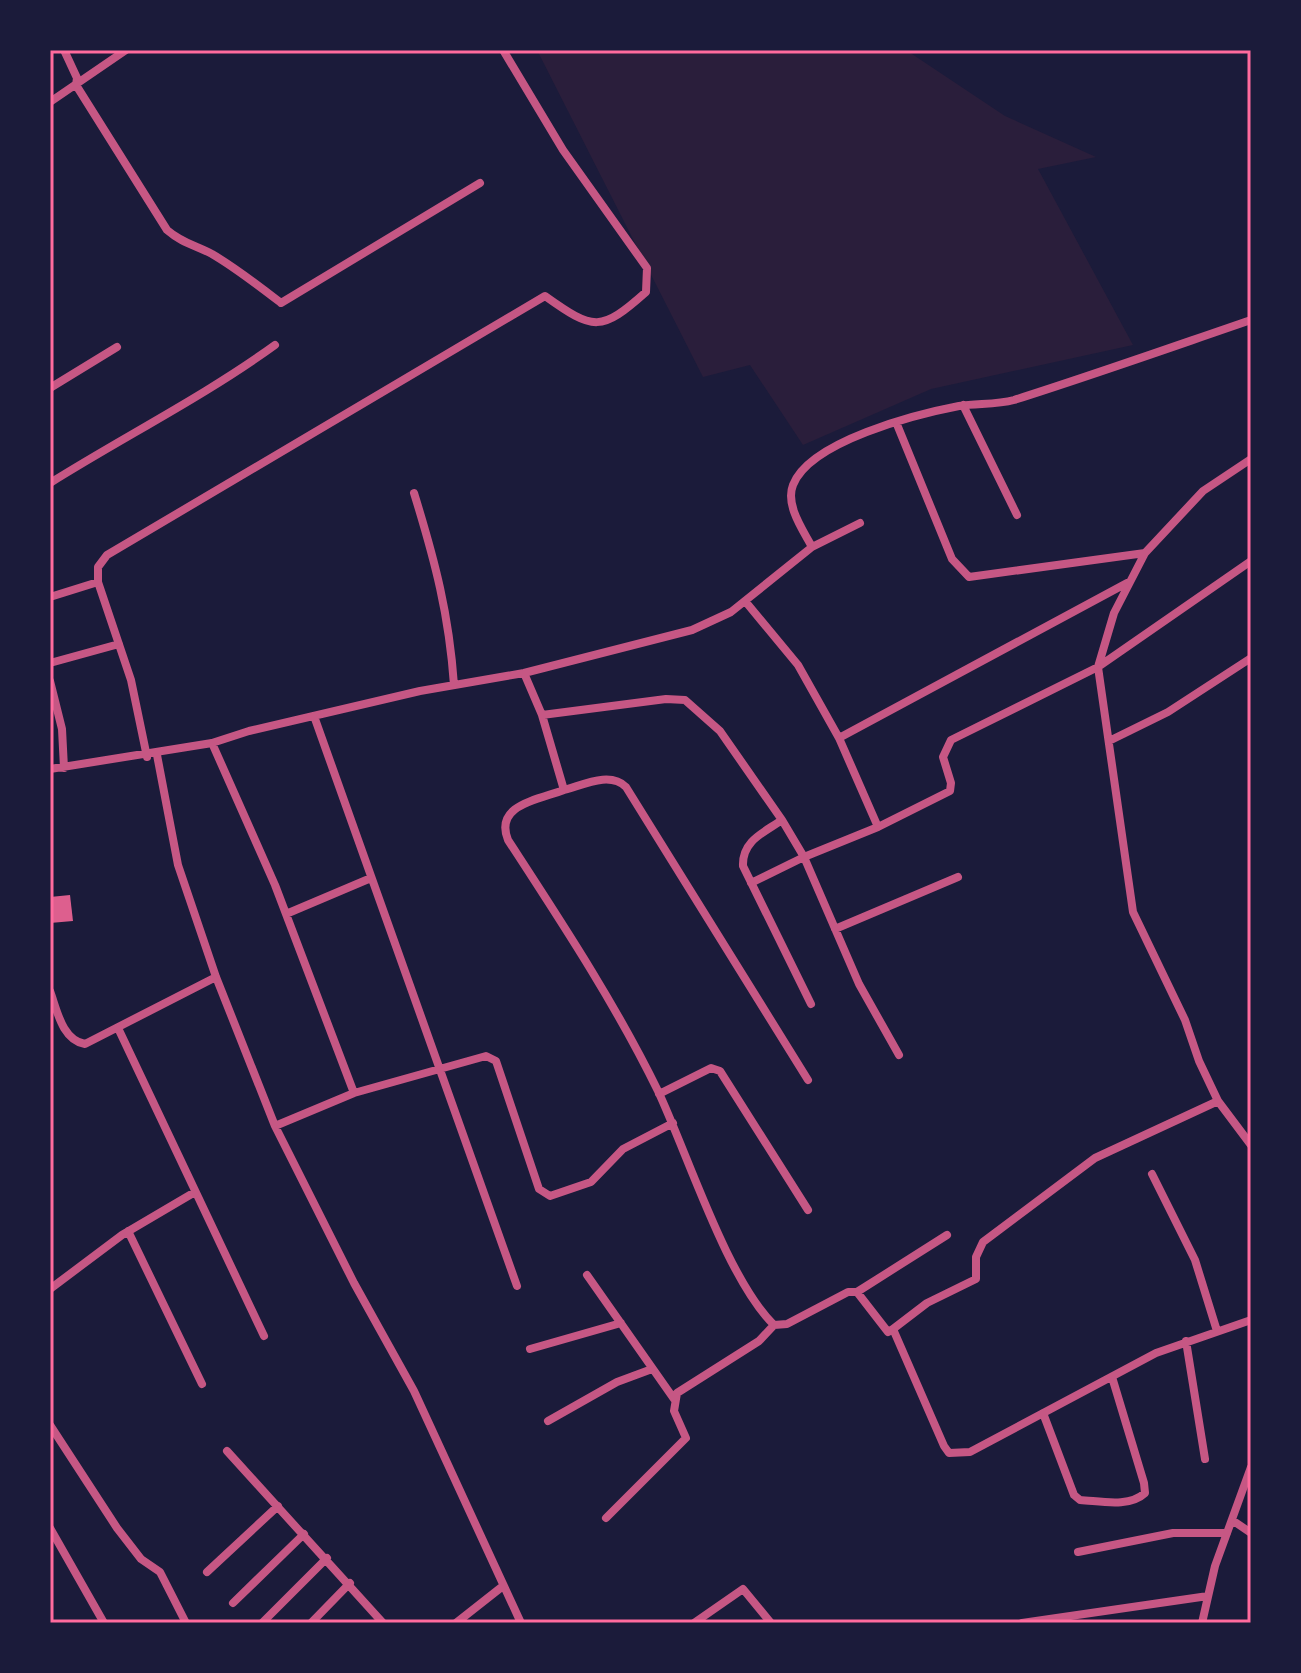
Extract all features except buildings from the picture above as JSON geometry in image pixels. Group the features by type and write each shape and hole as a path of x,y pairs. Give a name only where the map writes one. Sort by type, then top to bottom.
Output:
{"street":[{"path":"64,50 77,82 167,230 185,245 210,253 242,273 281,303 480,183"},
{"path":"50,102 126,50"},
{"path":"147,757 131,680 98,582 98,567 107,555 545,296 580,321 597,325 616,319 646,292 647,268 563,150 503,50"},
{"path":"812,547 791,504 792,486 801,472 828,450 896,422 963,405 1007,402 1251,320"},
{"path":"50,483 131,432 217,387 275,345"},
{"path":"50,388 117,347"},
{"path":"963,405 1017,515"},
{"path":"896,422 952,559 969,577 1145,553"},
{"path":"1251,459 1203,491 1145,553 1114,613 1098,667 1133,912 1185,1020 1199,1061 1218,1101 1251,1145"},
{"path":"414,493 442,584 450,622 454,685"},
{"path":"50,769 157,755 314,716 524,673 692,630 731,612 812,547 860,523"},
{"path":"751,883 804,857 878,827 950,791 951,783 943,757 944,749 951,740 1098,667 1251,561"},
{"path":"50,597 98,582"},
{"path":"839,738 1130,582"},
{"path":"745,601 798,665 839,738 878,827"},
{"path":"50,663 119,644"},
{"path":"1109,741 1178,706 1251,658"},
{"path":"524,673 542,715 564,790"},
{"path":"50,681 62,729 64,768"},
{"path":"542,715 666,699 685,700 720,731 804,857 859,984 899,1055"},
{"path":"314,716 517,1286"},
{"path":"212,743 286,914 354,1093"},
{"path":"157,755 178,865 216,977 275,1126 354,1283 414,1391 521,1623"},
{"path":"774,1325 734,1264 673,1123 621,1016 503,827 506,816 516,808 564,790 608,779 619,780 808,1080"},
{"path":"782,820 753,839 743,852 743,866 811,1004"},
{"path":"835,929 958,877"},
{"path":"286,914 371,878"},
{"path":"50,991 67,1034 76,1042 93,1041 216,977"},
{"path":"118,1028 264,1336"},
{"path":"275,1126 354,1093 437,1067 486,1056 496,1061 543,1195 550,1196 591,1182 623,1149 673,1123"},
{"path":"659,1094 711,1068 720,1071 808,1210"},
{"path":"857,1292 888,1332 927,1303 976,1279 976,1257 983,1242 1095,1158 1218,1101"},
{"path":"1152,1174 1195,1260 1217,1331"},
{"path":"50,1289 128,1231 195,1192"},
{"path":"128,1231 202,1384"},
{"path":"606,1518 686,1438 674,1411 674,1399 682,1388 759,1341 774,1325 787,1324 848,1292 857,1292 947,1235"},
{"path":"587,1275 674,1399"},
{"path":"893,1329 949,1453 970,1452 1186,1341 1251,1320"},
{"path":"530,1349 621,1323"},
{"path":"1186,1341 1205,1459"},
{"path":"548,1421 617,1382 652,1369"},
{"path":"1043,1413 1074,1495 1080,1500 1139,1499 1145,1493 1144,1483 1112,1377"},
{"path":"50,1425 117,1528 141,1559 160,1572 186,1623"},
{"path":"227,1451 350,1583 383,1623"},
{"path":"1202,1623 1227,1533 1251,1467"},
{"path":"207,1572 278,1506"},
{"path":"1232,1520 1251,1533"},
{"path":"50,1528 104,1623"},
{"path":"1078,1552 1173,1533 1227,1533"},
{"path":"233,1603 304,1534"},
{"path":"262,1623 327,1558"},
{"path":"311,1623 350,1583"},
{"path":"456,1623 503,1586"},
{"path":"694,1623 743,1589 771,1623"},
{"path":"1022,1623 1208,1596"}],"shaded area":[{"path":"537,50 906,50 1005,116 1096,157 1038,169 1133,345 931,389 803,445 750,365 703,377"}]}
